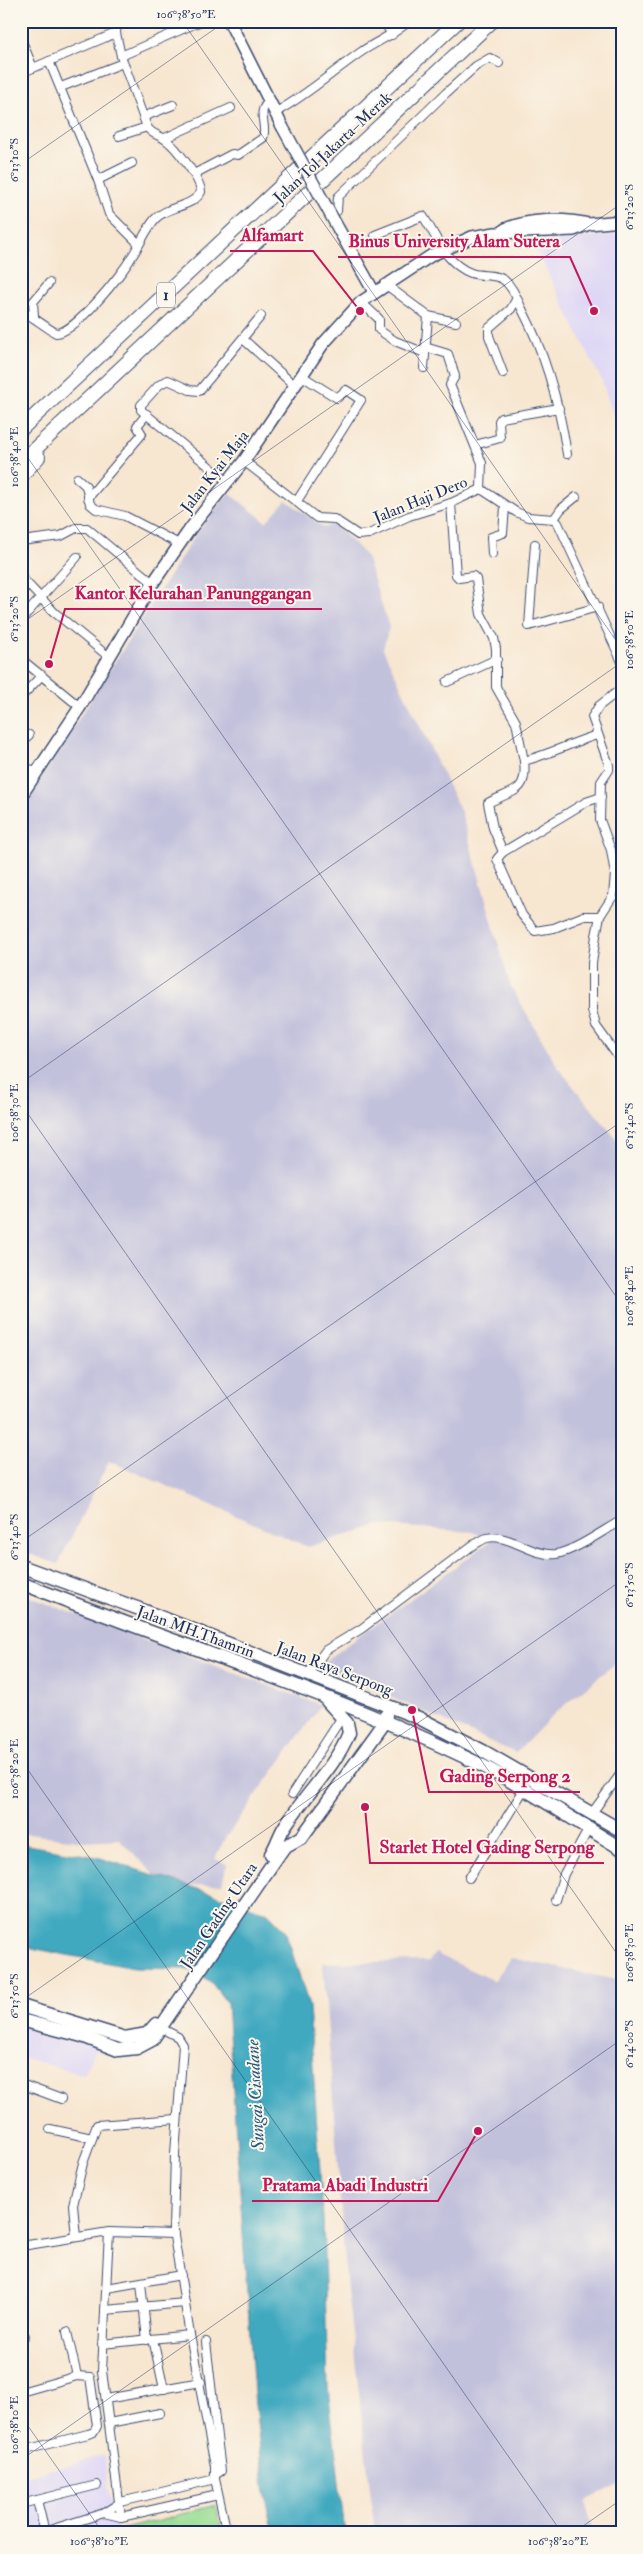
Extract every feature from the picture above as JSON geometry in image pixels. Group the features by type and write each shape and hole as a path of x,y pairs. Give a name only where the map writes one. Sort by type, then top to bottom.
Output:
{"highway":[{"name":"Jalan Tol Jakarta–Merak","path":"21,429 458,21"},
{"name":"Jalan Tol Jakarta–Merak","path":"21,462 492,21"},
{"path":"21,476 82,406"}],"main road":[{"path":"228,21 338,230 374,292"},
{"name":"Jalan Kyai Maja","path":"21,796 80,707 153,583 179,544 244,461 323,344 361,302 385,284 442,250 472,237 495,232 574,230 589,224 622,221"},
{"name":"Jalan Raya Serpong","path":"21,1566 308,1674 422,1720 483,1751 622,1832"},
{"name":"Jalan MH.Thamrin","path":"21,1583 94,1612 295,1684 359,1712"},
{"path":"326,1699 342,1717"},
{"path":"378,1702 386,1714 385,1722"},
{"name":"Jalan Raya Serpong","path":"359,1712 476,1763 622,1849"},
{"name":"Jalan Gading Utara","path":"21,2020 82,2036 111,2048 128,2050 144,2046 163,2022 272,1858 286,1824 340,1751 350,1730 342,1717"},
{"name":"Jalan Gading Utara","path":"272,1858 284,1847 302,1837 385,1722"},
{"name":"Jalan Gading Utara","path":"21,2006 87,2024 116,2035 132,2038 146,2034 163,2022"},
{"path":"111,2048 116,2035"}],"street":[{"path":"21,310 34,316 53,332 59,333 73,324 110,286 160,215 199,196 201,189 194,174 165,138 154,135 147,127 122,60 116,33 117,21"},
{"path":"61,87 122,60 201,21"},
{"path":"384,21 392,35"},
{"path":"276,112 306,95 362,51 392,35 409,21"},
{"path":"21,73 116,33"},
{"path":"21,39 33,68"},
{"path":"338,211 338,197 446,93 476,66 490,58 499,62"},
{"path":"49,61 98,180 109,214 139,244"},
{"path":"194,174 232,154 238,155 263,138 262,111 264,105 270,101"},
{"path":"143,117 173,105"},
{"path":"165,138 231,108"},
{"path":"119,136 147,127"},
{"path":"98,180 132,163"},
{"path":"375,235 423,216 442,250 469,272 499,277 509,286 517,298 548,368 559,408 567,454"},
{"path":"34,316 33,302 49,283"},
{"path":"385,284 428,316 456,322"},
{"path":"503,373 489,336 489,328 511,309 517,298"},
{"path":"361,302 379,319 378,329 381,332 425,350 448,354 455,376 450,385 482,463 481,489 505,507 528,517 554,519"},
{"path":"228,482 141,410 140,405 159,385 171,380 190,390 199,391 244,339 261,316"},
{"path":"424,368 428,316"},
{"path":"244,339 295,386"},
{"path":"297,501 361,400 346,390 337,398 302,376"},
{"path":"475,445 500,438 499,421 501,418 559,408"},
{"path":"88,498 142,434 137,426 147,414"},
{"name":"Jalan Haji Dero","path":"244,461 317,518 334,519 358,535 369,534 410,516 451,503 481,489"},
{"path":"77,478 86,486 90,504 96,509 125,516 179,544"},
{"path":"554,519 561,509 576,497"},
{"path":"451,503 456,575 459,578 473,576 476,579 481,614 494,638 497,659 496,687 516,722 524,761 526,778 520,787 487,805 492,828 503,852"},
{"path":"492,554 491,537 503,533 505,507"},
{"path":"554,519 598,606 622,662"},
{"path":"21,541 61,536 76,528 87,528 153,583"},
{"path":"535,544 529,626 598,606"},
{"path":"21,620 42,599 77,557"},
{"path":"21,577 54,612 109,657"},
{"path":"21,659 42,674 80,707"},
{"path":"446,682 497,659"},
{"path":"21,697 42,674"},
{"path":"622,688 595,710 592,717 609,765 609,770 601,782 601,827 612,850 615,874 614,896 600,916 592,963 592,1010 596,1026 622,1062"},
{"path":"21,742 29,735"},
{"path":"524,761 554,753 563,746 597,735"},
{"path":"21,764 36,773"},
{"path":"600,916 584,916 539,932 532,929 522,915 498,863 498,857 503,852 586,802 601,797"},
{"path":"308,1674 326,1650 361,1629 473,1545 488,1538 498,1538 544,1553 555,1554 622,1520"},
{"path":"292,1794 342,1717"},
{"path":"592,1813 622,1772"},
{"path":"469,1878 523,1791"},
{"path":"556,1900 564,1874 588,1830"},
{"path":"163,2022 183,2045 177,2119 174,2234 190,2335 201,2382 218,2495 227,2533"},
{"path":"21,2084 61,2099"},
{"path":"76,2237 73,2205 83,2163 96,2127 101,2124 177,2119"},
{"path":"50,2129 92,2138"},
{"path":"21,2239 24,2244 28,2245 109,2232 174,2234"},
{"path":"109,2232 102,2371 121,2517"},
{"path":"107,2288 181,2275"},
{"path":"141,2283 150,2339 164,2389"},
{"path":"104,2310 185,2303"},
{"path":"67,2332 77,2376"},
{"path":"102,2344 190,2335"},
{"path":"36,2500 43,2532 104,2513 120,2502 215,2477 221,2471 206,2342"},
{"path":"21,2392 77,2376 90,2377 92,2379 98,2426 94,2432 21,2451"},
{"path":"106,2399 201,2382"},
{"path":"109,2422 160,2413"},
{"path":"21,2504 98,2485"},
{"path":"160,2492 162,2508"},
{"path":"104,2513 121,2517 218,2495"}],"shaded area":[{"path":"622,234 622,441 602,381 532,242"},
{"path":"229,493 266,522 286,500 324,528 334,524 366,556 389,627 383,649 461,812 510,985 559,1069 622,1146 622,1658 556,1712 516,1753 319,1665 491,1541 473,1532 379,1525 308,1547 109,1461 58,1564 21,1551 21,810 196,534"},
{"path":"21,1594 321,1705 224,1840 215,1859 227,1864 222,1884 182,1886 160,1880 119,1839 85,1841 21,1833"},
{"path":"435,1953 494,1981 511,1958 622,1981 622,2482 585,2501 594,2533 375,2533 346,2281 323,1963 429,1961"},
{"path":"21,2015 99,2043 84,2075 21,2057"},
{"path":"105,2455 108,2493 118,2533 21,2533 21,2477"}],"green space":[{"path":"216,2505 222,2533 118,2533 117,2531"}],"water":[{"name":"Sungai Cisadane","path":"21,1844 97,1857 235,1901 268,1913 285,1930 309,2006 323,2218 328,2389 345,2533 274,2533 264,2487 254,2394 227,2003 211,1982 191,1969 134,1968 21,1946"}],"place":[{"name":"Alfamart","path":"360,311"},
{"name":"Binus University Alam Sutera","path":"594,311"},
{"name":"Kantor Kelurahan Panunggangan","path":"49,664"},
{"name":"Gading Serpong 2","path":"412,1710"},
{"name":"Starlet Hotel Gading Serpong","path":"365,1807"},
{"name":"Pratama Abadi Industri","path":"478,2131"}]}
